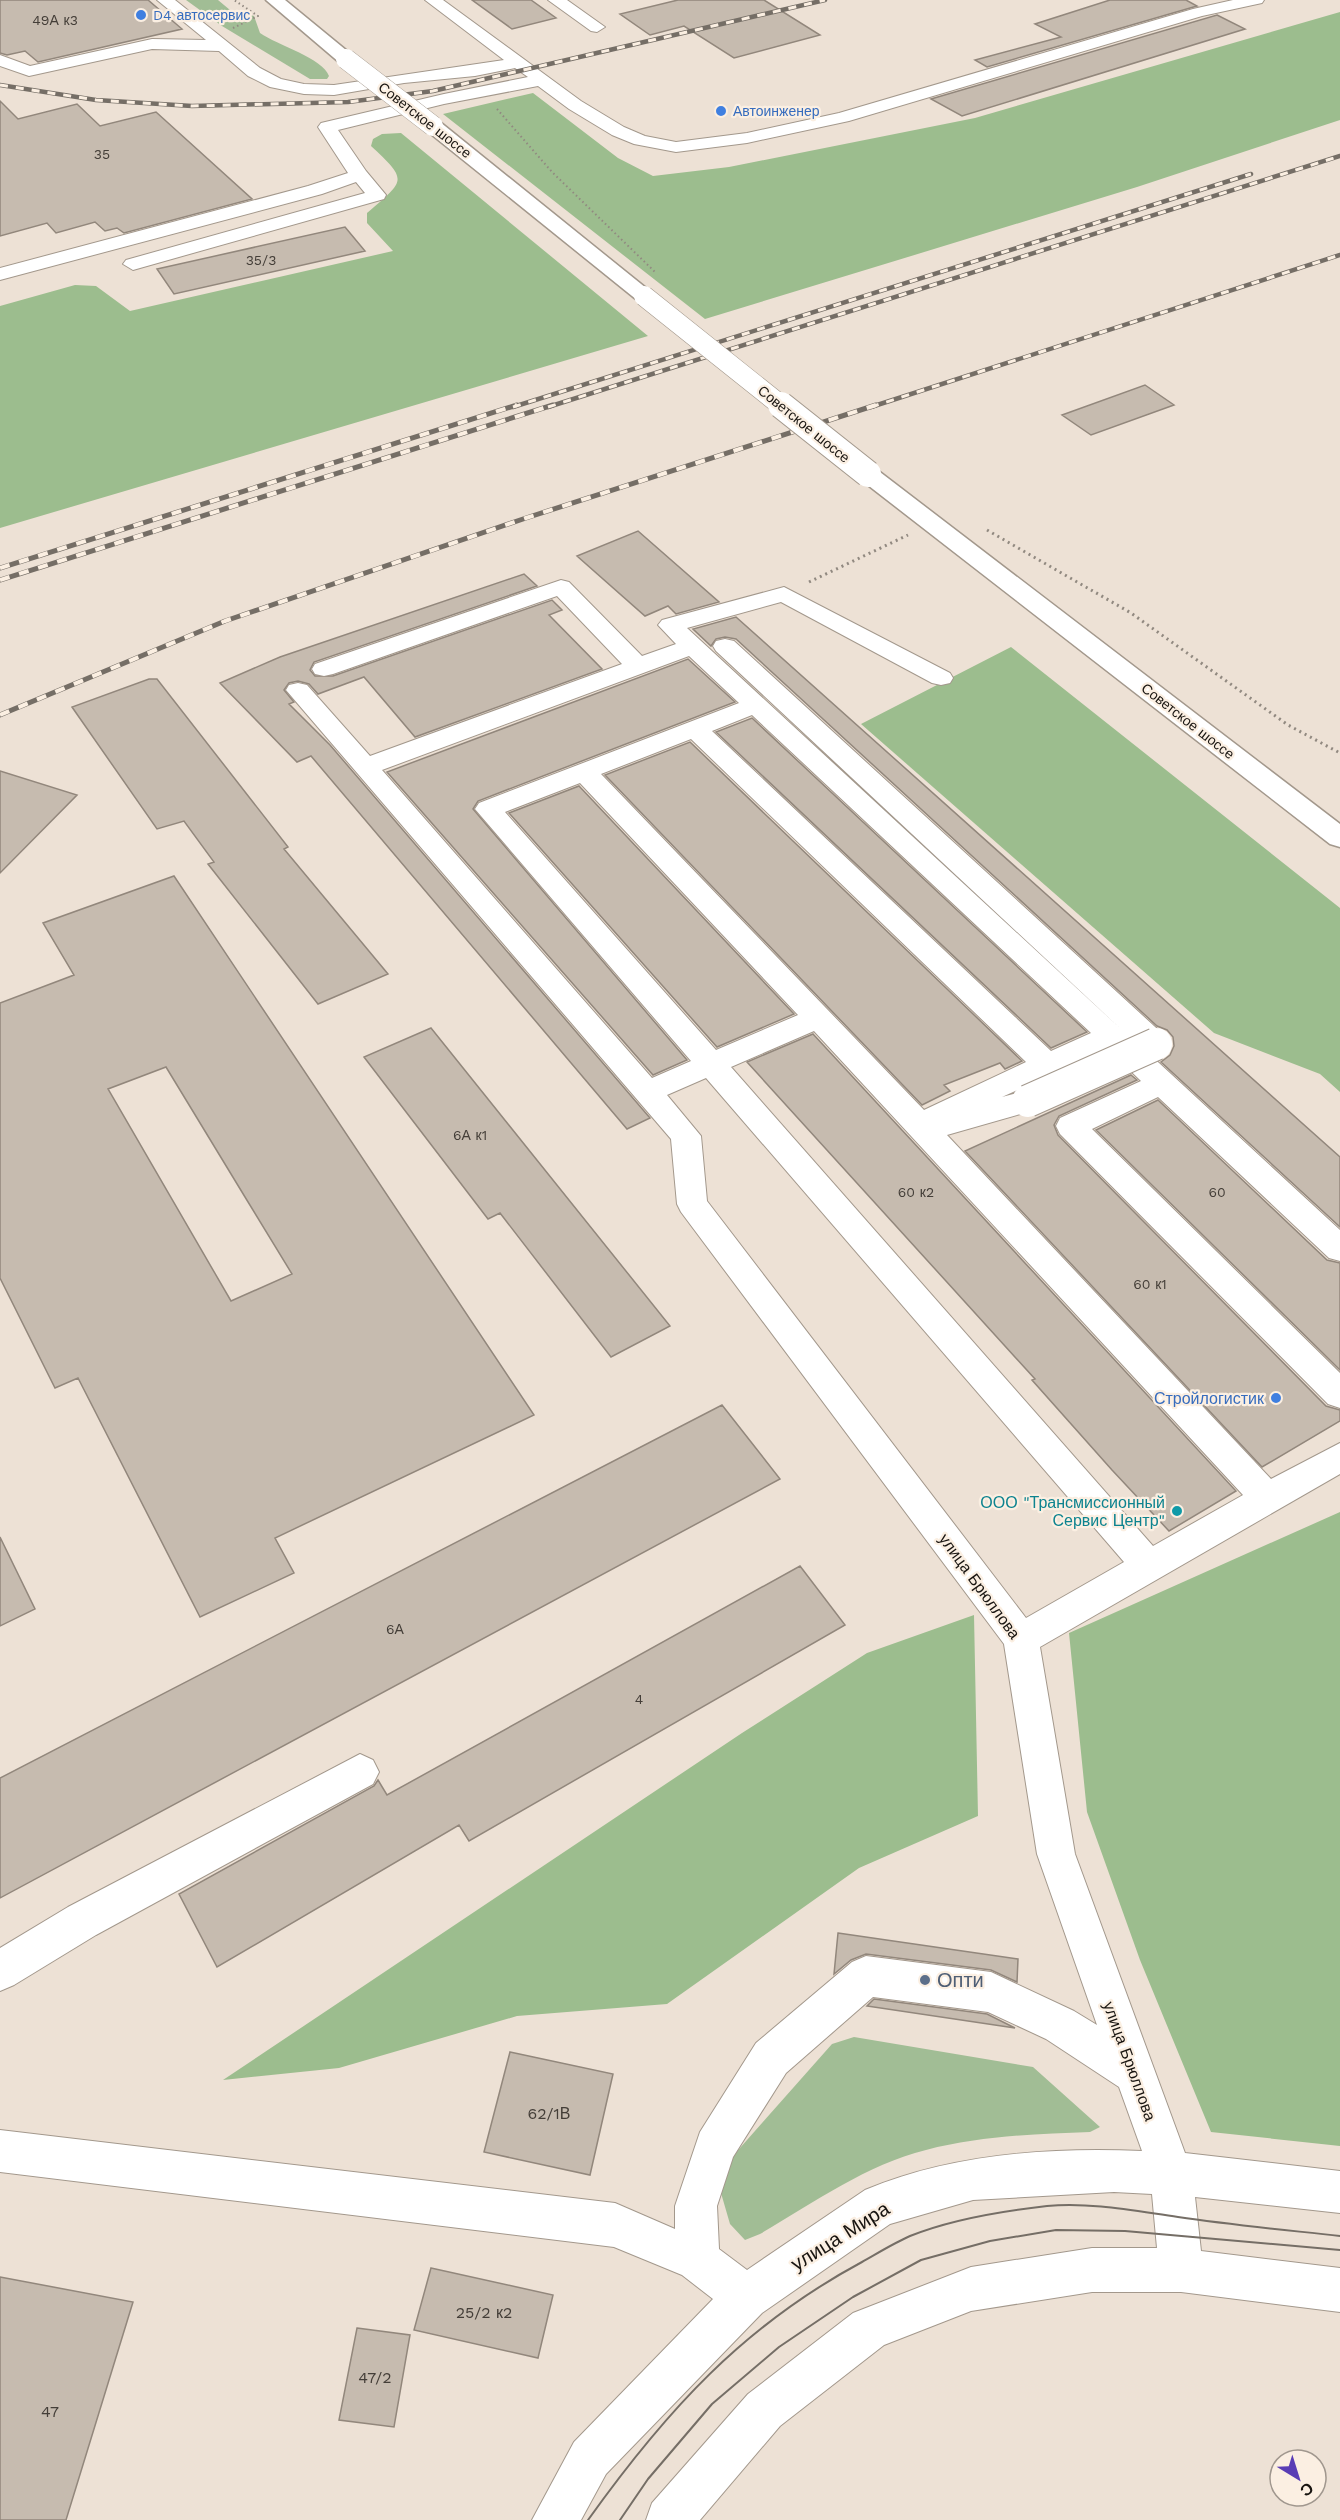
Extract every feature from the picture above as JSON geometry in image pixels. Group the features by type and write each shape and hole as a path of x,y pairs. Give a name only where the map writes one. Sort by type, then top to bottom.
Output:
{"main road":[{"name":"Советское шоссе","path":"276,0 346,59 867,474 1340,838"}],"street":[{"path":"165,0 254,72 268,79 304,89 334,90 404,78 475,71 518,62"},
{"path":"433,0 575,105 618,131 640,140 676,147 747,138 843,117 1226,5 1256,0"},
{"path":"558,0 597,27"},
{"path":"1226,5 1244,13"},
{"path":"0,60 29,71 152,44 218,41"},
{"path":"133,264 377,195 359,175 327,128 444,99 541,80"},
{"path":"0,274 315,190 359,175"},
{"path":"324,669 561,587 630,658"},
{"path":"925,1130 1028,1101 1156,1044 705,642 670,625 784,594 941,678"},
{"path":"365,767 630,658 705,642"},
{"path":"705,642 756,705 1340,1249"},
{"path":"298,690 649,1091 817,1018"},
{"path":"756,705 488,809 1149,1566"},
{"path":"695,729 1046,1064"},
{"path":"584,772 925,1130 1268,1498"},
{"path":"925,1130 936,1115 1112,1036"},
{"path":"1162,1083 1071,1126 1340,1394"},
{"name":"улица Брюллова","path":"649,1091 686,1136 692,1204 1021,1639 1056,1854 1171,2173 1181,2270"},
{"path":"1021,1639 1340,1457"},
{"path":"0,1971 82,1921 360,1772"},
{"path":"697,2260 696,2205 715,2146 771,2058 866,1976 991,1992 1060,2025 1135,2073"},
{"path":"0,2151 615,2225 697,2260 746,2297"},
{"name":"улица Мира","path":"555,2520 590,2458 746,2297 880,2205 972,2179 1114,2171 1171,2173 1340,2192"},
{"path":"669,2520 764,2410 869,2329 971,2289 1092,2270 1181,2270 1340,2290"}],"path":[{"path":"218,41 258,16 234,0"},
{"path":"499,88 493,96 494,105 503,116 552,171 654,270 659,280"},
{"path":"981,527 1131,613 1227,684 1288,725 1340,753"},
{"path":"784,594 915,532"}],"green space":[{"path":"186,0 218,0 230,10 254,16 260,33 318,63 329,76 327,79 310,79 222,26"},
{"path":"1340,12 1340,120 1137,187 705,319 443,114 533,93 618,158 653,176 729,167 975,118"},
{"path":"401,133 648,336 0,528 0,306 75,285 96,286 130,311 393,251 367,223 367,213 389,194 398,180 392,167 371,146 373,139 382,134"},
{"path":"1011,647 1340,908 1340,1092 1320,1074 1214,1033 861,724"},
{"path":"1340,1512 1340,2146 1211,2132 1140,1960 1087,1812 1069,1633"},
{"path":"974,1615 978,1816 859,1868 667,2004 517,2016 339,2068 223,2080 742,1733 867,1653"},
{"path":"854,2037 1033,2067 1100,2127 1090,2132 1028,2135 946,2145 904,2157 861,2175 760,2234 745,2240 730,2224 721,2193 732,2157 832,2044"}],"building":[{"path":"0,0 148,0 182,29 38,62 25,51 7,55 0,53"},
{"path":"472,0 531,0 556,18 512,29"},
{"path":"678,0 764,0 820,35 734,58 684,26 650,35 620,14"},
{"path":"1110,0 1186,0 1197,6 987,67 975,60 1061,37 1035,24"},
{"path":"1217,15 1245,29 962,116 931,99"},
{"path":"0,101 18,119 77,104 100,126 156,112 252,199 124,233 117,228 105,231 95,222 56,233 47,223 0,236"},
{"path":"345,227 365,251 174,294 157,269"},
{"path":"1145,385 1174,405 1091,435 1062,415"},
{"path":"638,531 719,602 676,614 668,606 645,616 577,556"},
{"path":"524,574 537,586 314,662 310,670 315,676 333,676 552,600 562,610 549,615 602,669 415,737 364,677 318,694 309,684 298,681 289,683 284,690 294,702 289,704 330,745 650,1118 627,1129 311,756 297,762 220,683 280,657"},
{"path":"736,617 1340,1157 1340,1227 1161,1062 1170,1055 1174,1046 1173,1037 1167,1030 1157,1026 736,639 725,637 716,639 711,646 693,629"},
{"path":"688,659 735,702 478,801 473,809 687,1060 653,1075 387,772"},
{"path":"149,679 157,679 288,847 284,849 388,974 318,1004 208,864 214,862 184,821 157,829 72,707"},
{"path":"752,718 1087,1032 1051,1048 716,732"},
{"path":"690,742 1022,1061 1005,1069 1000,1063 944,1085 950,1091 922,1105 605,775"},
{"path":"0,771 77,795 0,873"},
{"path":"579,786 794,1014 717,1047 509,813"},
{"path":"174,876 534,1415 275,1538 294,1573 200,1617 78,1378 55,1388 0,1278 0,1003 74,975 43,923","holes":["166,1067 292,1274 231,1301 108,1089"]},
{"path":"431,1028 670,1326 611,1357 500,1213 488,1219 364,1057"},
{"path":"813,1034 1236,1491 1169,1531 1112,1470 1032,1380 1035,1379 747,1062"},
{"path":"1131,1075 1137,1080 1059,1116 1054,1125 1058,1135 1326,1406 1340,1410 1340,1421 1262,1467 965,1151"},
{"path":"1158,1100 1327,1260 1340,1263 1340,1370 1096,1130"},
{"path":"722,1405 780,1479 0,1898 0,1778"},
{"path":"0,1537 35,1609 0,1626"},
{"path":"800,1566 845,1625 469,1841 459,1825 217,1967 179,1894 374,1786 378,1780 387,1795"},
{"path":"838,1933 1018,1959 1017,1982 991,1970 866,1954 851,1960 834,1974"},
{"path":"874,1999 987,2014 1015,2028 867,2006"},
{"path":"510,2052 613,2074 590,2175 484,2152"},
{"path":"431,2268 553,2295 538,2358 414,2330"},
{"path":"0,2277 133,2302 66,2520 0,2520"},
{"path":"357,2328 410,2335 394,2427 339,2420"}],"tram line":[{"path":"588,2520 617,2480 678,2407 744,2343 819,2287 910,2236 977,2216 1063,2205 1113,2208 1340,2236"},
{"path":"620,2520 648,2479 712,2404 779,2347 853,2297 921,2260 990,2241 1056,2230 1125,2231 1340,2250"}],"railway":[{"path":"0,85 96,100 192,106 348,102 433,91 825,0"},
{"path":"548,407 1340,156"},
{"path":"513,407 1251,174"},
{"path":"871,407 1340,255"},
{"path":"0,568 517,405"},
{"path":"0,580 553,405"},
{"path":"0,715 225,621 526,518 876,405"}],"place":[{"name":"D4 автосервис","path":"141,15"},
{"name":"Автоинженер","path":"721,111"},
{"name":"Стройлогистик","path":"1276,1398"},
{"name":"ООО \"Трансмиссионный Сервис Центр\"","path":"1177,1511"},
{"name":"Опти","path":"925,1980"}]}
